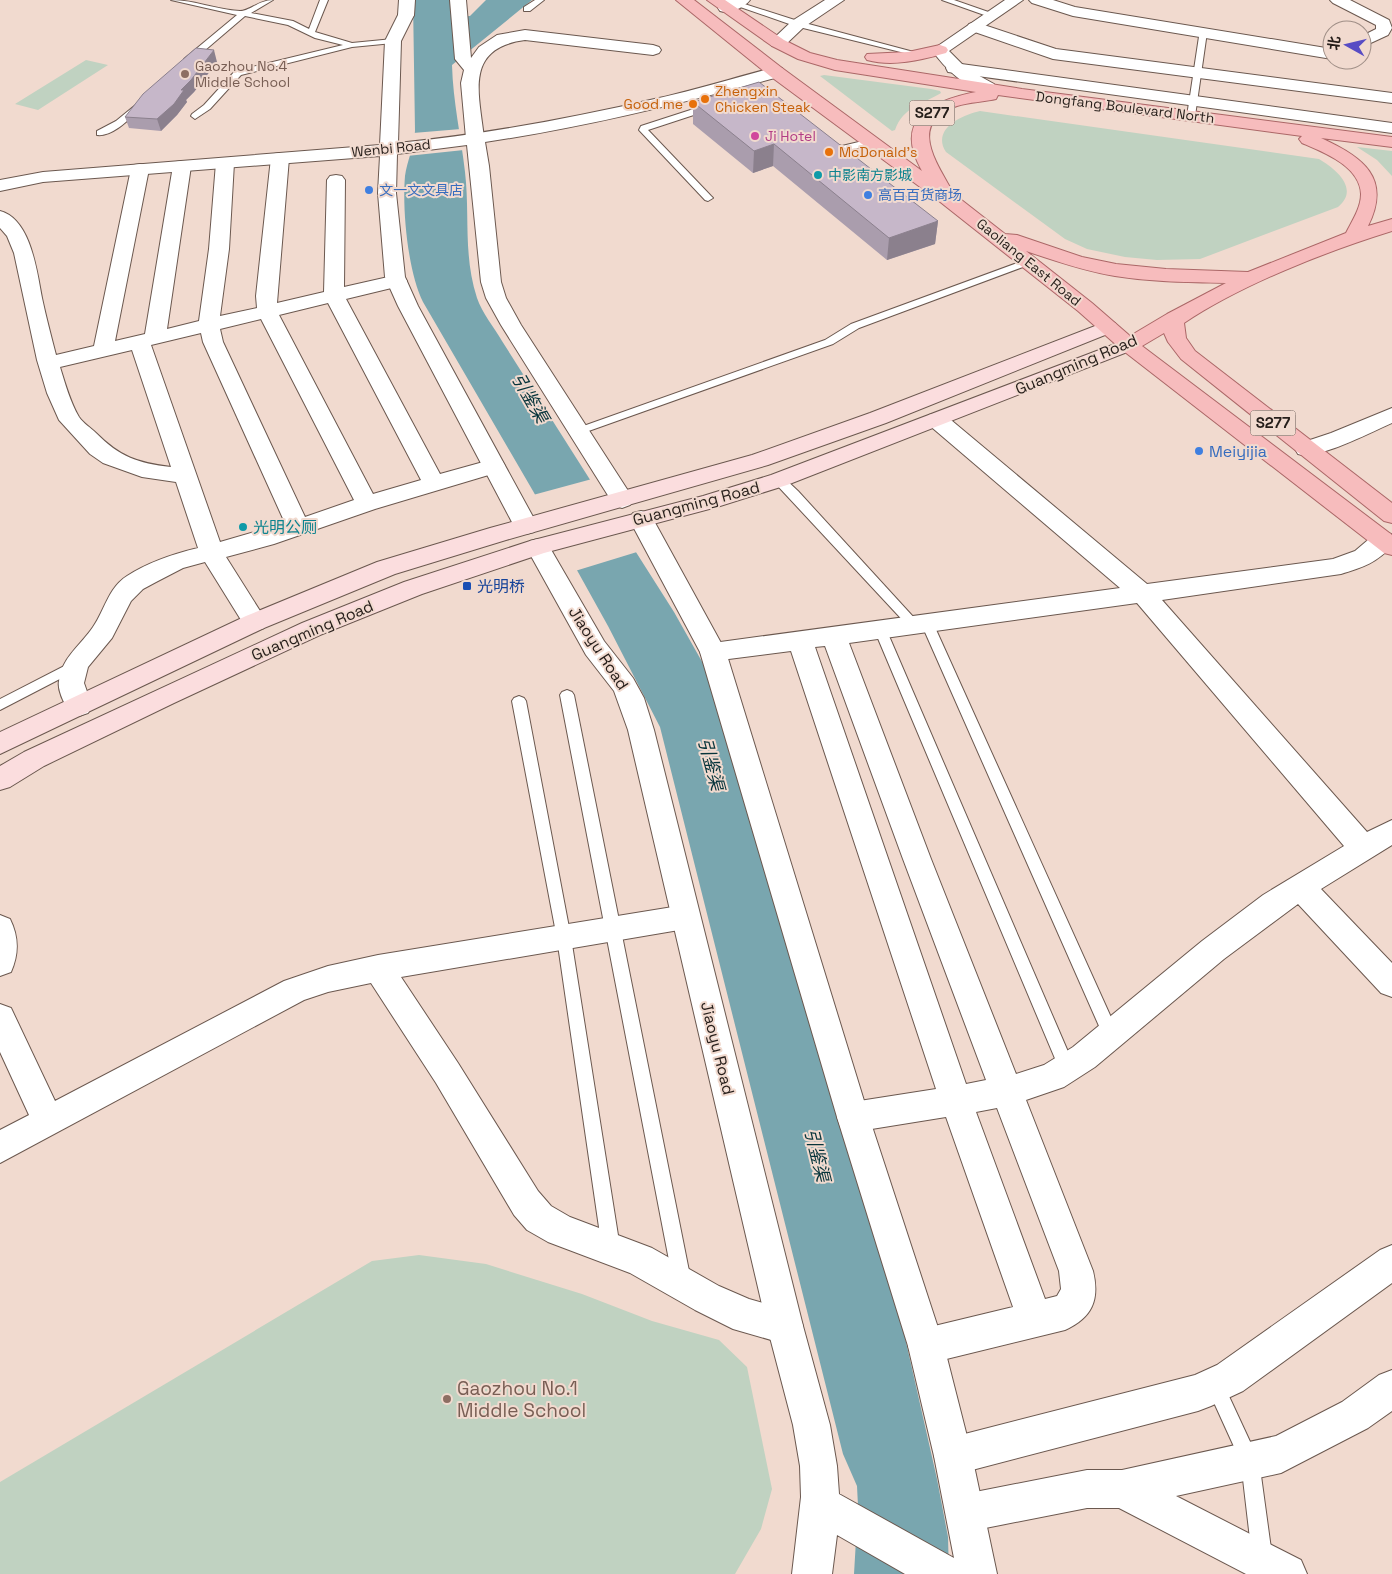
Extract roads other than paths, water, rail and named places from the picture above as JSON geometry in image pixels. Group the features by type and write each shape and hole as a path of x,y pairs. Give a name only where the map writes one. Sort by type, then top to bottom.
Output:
{"main road":[{"name":"Gaoliang East Road","path":"684,0 776,72 994,234 1108,327"},
{"name":"S277","path":"729,2 778,43 804,56"},
{"path":"804,56 894,58 921,55 940,50"},
{"name":"Dongfang Boulevard North","path":"804,56 835,65 1022,94 1192,108 1280,127 1392,142"},
{"name":"S277","path":"946,197 924,158 919,134 922,123 936,110 956,101 987,96 1022,94"},
{"name":"S277","path":"1280,127 1327,146 1350,162 1361,173 1370,193 1365,214 1353,237"},
{"name":"Guangming Road","path":"0,744 255,622 386,568 538,534 623,512 779,480 1128,345 1174,318 1250,278 1353,237 1392,225"},
{"name":"S277","path":"994,234 1063,257 1117,270 1164,275 1250,278"},
{"name":"S277","path":"1174,318 1173,329 1179,345 1188,355 1392,515"},
{"name":"S277","path":"1108,327 1128,345 1387,544"},
{"name":"Guangming Road","path":"623,512 878,418 1108,327"},
{"path":"993,372 1012,391"},
{"path":"1320,492 1345,480"},
{"name":"Guangming Road","path":"0,779 43,754 311,629 413,588 538,534"}],"street":[{"path":"778,43 798,24 836,0"},
{"path":"988,88 954,68 940,50 1015,0"},
{"path":"1037,0 1073,11 1322,52"},
{"path":"1338,0 1383,24 1382,32 1372,37"},
{"path":"459,7 469,83 469,139 480,166 493,291 511,326 579,431 623,512 687,601 713,652 852,1117 926,1346 953,1456 977,1574"},
{"path":"393,40 406,8"},
{"path":"975,27 1049,53 1392,98"},
{"path":"467,64 480,56 492,44 516,35 653,50"},
{"name":"Jiaoyu Road","path":"393,40 396,148 387,193 397,281 408,306 494,466 538,534 595,648 624,685 631,698 641,730 817,1456 833,1512 812,1574"},
{"path":"954,68 1192,108 1392,128"},
{"name":"Wenbi Road","path":"0,186 13,182 43,178 396,148 469,139 647,106 776,72"},
{"path":"280,158 266,312 367,504"},
{"path":"225,163 219,249 209,326 213,342 298,527"},
{"path":"182,166 147,341 186,475 211,552 255,622"},
{"path":"103,351 140,169"},
{"path":"336,180 334,296 434,484"},
{"path":"0,217 13,230 26,256 32,297 49,363 71,421 102,452 118,460 154,472 186,475"},
{"path":"49,363 397,281"},
{"path":"1306,449 1339,438 1392,415"},
{"path":"937,420 1142,594 1364,849"},
{"path":"79,706 71,683 76,665 103,632 121,596 134,583 175,562 228,549 367,504 494,466"},
{"path":"713,652 1302,573 1345,565 1362,558 1378,546 1387,544"},
{"path":"834,635 914,850 1076,1271 1080,1288 1074,1307 1065,1312 926,1346"},
{"path":"800,640 956,1100 1034,1320"},
{"path":"852,1117 1007,1092 1053,1077 1084,1057 1265,910 1392,831"},
{"path":"1300,887 1392,984"},
{"path":"0,1147 295,990 328,979 378,968 685,917"},
{"path":"0,928 3,939 0,963"},
{"path":"378,968 447,1073 526,1203 539,1218 560,1230 640,1260 746,1316 785,1326"},
{"path":"0,1018 48,1121"},
{"path":"953,1456 1198,1393 1238,1373 1392,1262"},
{"path":"965,1513 1087,1489 1122,1489 1281,1454 1356,1415 1392,1388"},
{"path":"1122,1489 1275,1568"},
{"path":"833,1512 944,1574"}],"lane":[{"path":"175,0 290,23 311,33 352,45"},
{"path":"182,66 243,14 270,0"},
{"path":"311,33 324,0"},
{"path":"527,9 540,0"},
{"path":"946,0 993,15"},
{"path":"729,2 798,24 921,55"},
{"path":"1192,108 1203,32"},
{"path":"195,116 207,107 238,73 352,45 393,40"},
{"path":"100,133 119,123 143,102"},
{"path":"708,198 644,128 722,103"},
{"path":"820,140 831,148 842,150 871,142"},
{"path":"579,431 829,342 855,326 1028,262"},
{"path":"779,480 920,624 1111,1035"},
{"path":"880,629 1067,1068"},
{"path":"0,705 76,665"},
{"path":"567,695 683,1284"},
{"path":"519,701 564,938 611,1249"},
{"path":"1215,1385 1250,1461 1275,1568"}],"water":[{"name":"引鉴渠","path":"413,0 450,0 452,17 470,16 486,0 532,0 452,65 455,106 465,172 468,251 477,298 485,315 674,612 705,667 899,1311 937,1479 948,1537 949,1574 854,1574 858,1506 857,1486 843,1454 660,727 608,626 533,491 423,302 413,274 405,223 404,190 406,170 415,131"}],"place":[{"name":"Gaozhou No.4 Middle School","path":"185,74"},
{"name":"Zhengxin Chicken Steak","path":"705,99"},
{"name":"Good me","path":"693,104"},
{"name":"Ji Hotel","path":"755,136"},
{"name":"McDonald's","path":"829,152"},
{"name":"中影南方影城","path":"818,175"},
{"name":"文一文文具店","path":"369,190"},
{"name":"高百百货商场","path":"868,195"},
{"name":"Meiyijia","path":"1199,451"},
{"name":"光明公厕","path":"243,527"},
{"name":"光明桥","path":"467,586"},
{"name":"Gaozhou No.1 Middle School","path":"447,1399"}]}
